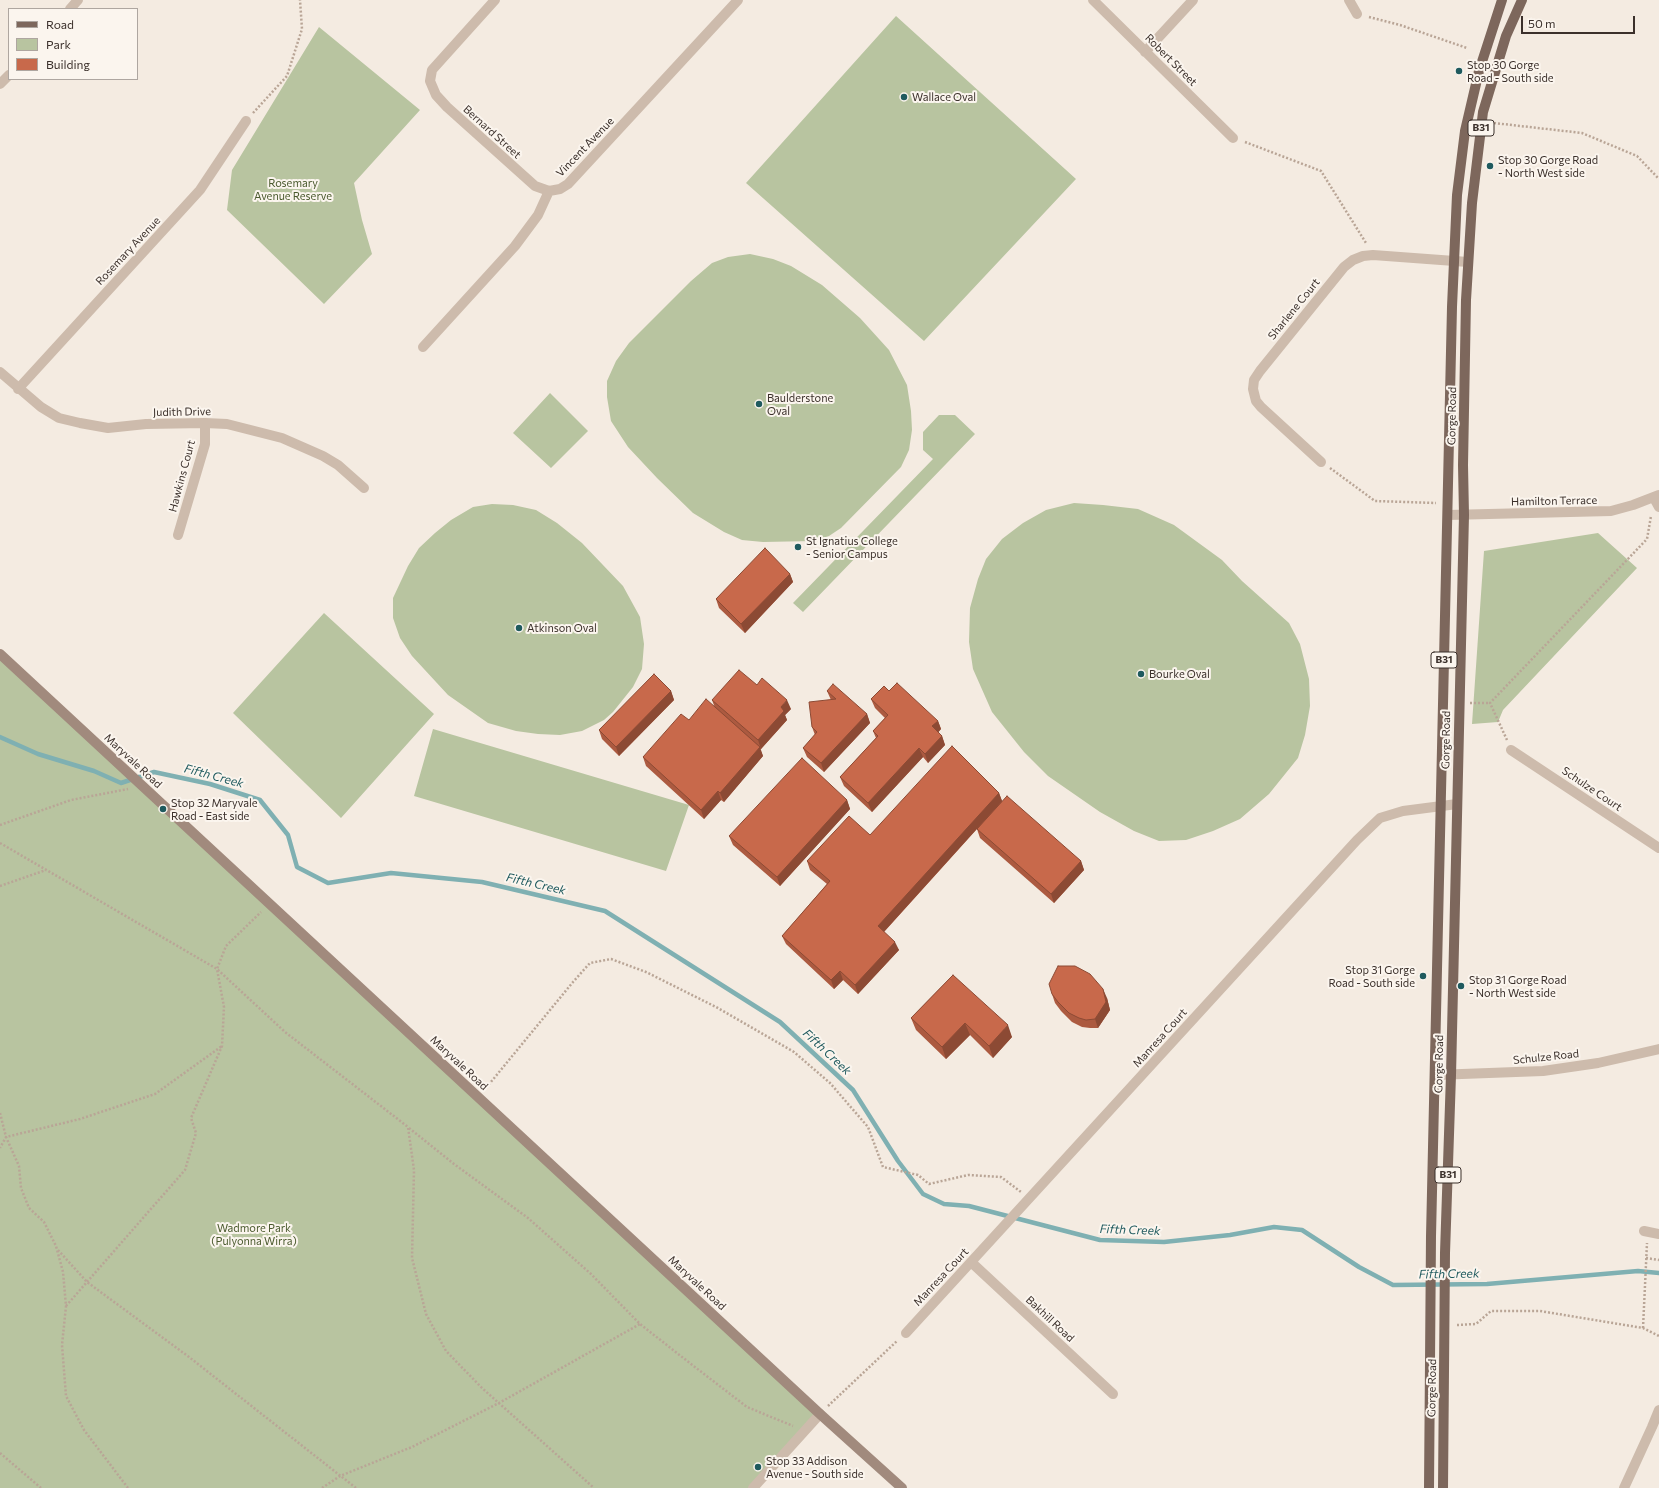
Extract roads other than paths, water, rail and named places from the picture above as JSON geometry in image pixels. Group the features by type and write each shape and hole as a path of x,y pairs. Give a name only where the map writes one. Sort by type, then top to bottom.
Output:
{"main road":[{"name":"Gorge Road","path":"1429,1488 1431,1274 1440,806 1457,195 1465,131 1479,71 1502,0"},
{"name":"Gorge Road","path":"1443,1488 1445,1274 1464,515 1463,465 1468,262 1472,203 1483,112 1506,36 1522,0"},
{"name":"Maryvale Road","path":"0,654 820,1414 902,1488"}],"street":[{"path":"71,8 78,0"},
{"name":"Bernard Street","path":"495,0 432,70 430,80 436,95 447,107 535,186 549,191"},
{"name":"Vincent Avenue","path":"549,191 560,189 568,184 738,0"},
{"name":"Robert Street","path":"1093,0 1233,138"},
{"path":"1145,52 1193,0"},
{"path":"1349,0 1357,14"},
{"path":"0,84 8,76"},
{"name":"Rosemary Avenue","path":"18,389 200,190 246,121"},
{"path":"424,346 515,246 538,215 549,191"},
{"name":"Sharlene Court","path":"1321,462 1261,407 1254,395 1254,380 1344,267 1353,260 1363,256 1373,255 1468,262"},
{"name":"Judith Drive","path":"0,372 18,389 41,407 59,418 108,428 146,424 227,424 282,438 323,456 338,465 364,488"},
{"name":"Hawkins Court","path":"178,535 205,444 205,423"},
{"path":"1656,496 1659,507"},
{"name":"Hamilton Terrace","path":"1448,515 1611,511 1656,496"},
{"name":"Schulze Court","path":"1511,750 1659,848"},
{"name":"Manresa Court","path":"906,1333 1357,840 1380,818 1403,811 1457,804"},
{"name":"Schulze Road","path":"1435,1075 1543,1071 1598,1063 1659,1049"},
{"path":"1646,1232 1659,1234"},
{"name":"Bakhill Road","path":"972,1262 1113,1394"},
{"path":"1624,1488 1659,1410"},
{"path":"753,1488 820,1414"}],"waterway":[{"name":"Fifth Creek","path":"0,737 38,754 94,771 121,783 154,772 210,784 260,800 288,835 297,867 328,883 391,873 482,882 605,911 780,1022 853,1090 898,1161 923,1194 944,1204 969,1206 1100,1240 1164,1242 1230,1235 1274,1227 1302,1230 1359,1267 1393,1285 1487,1284 1638,1271 1659,1273"}],"place":[{"name":"Stop 30 Gorge Road - South side","path":"1459,71"},
{"name":"Wallace Oval","path":"904,97"},
{"name":"Stop 30 Gorge Road - North West side","path":"1490,166"},
{"name":"Baulderstone Oval","path":"759,404"},
{"name":"St Ignatius College - Senior Campus","path":"798,547"},
{"name":"Atkinson Oval","path":"519,628"},
{"name":"Bourke Oval","path":"1141,674"},
{"name":"Stop 32 Maryvale Road - East side","path":"163,809"},
{"name":"Stop 31 Gorge Road - South side","path":"1423,976"},
{"name":"Stop 31 Gorge Road - North West side","path":"1461,986"},
{"name":"Stop 33 Addison Avenue - South side","path":"758,1467"}],"park label":[{"name":"Rosemary Avenue Reserve","path":"293,189"},
{"name":"Wadmore Park (Pulyonna Wirra)","path":"254,1234"}]}
